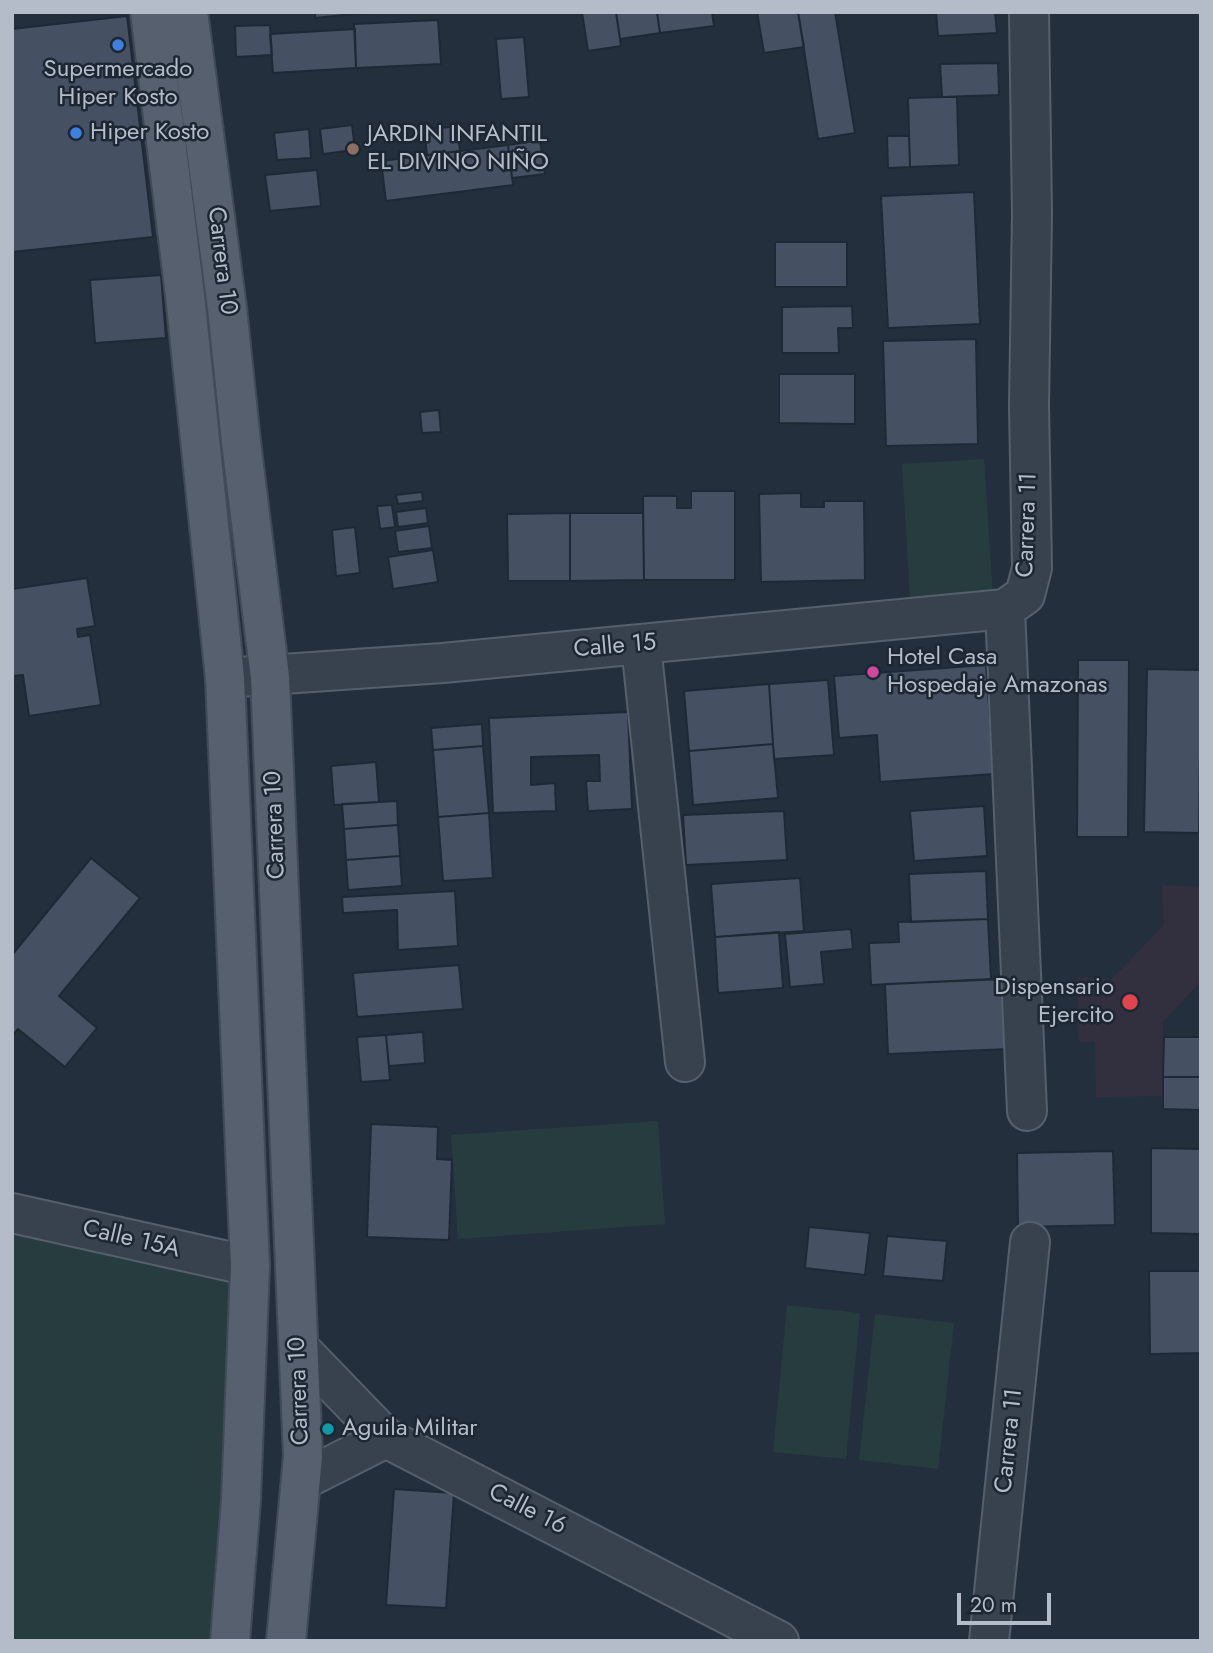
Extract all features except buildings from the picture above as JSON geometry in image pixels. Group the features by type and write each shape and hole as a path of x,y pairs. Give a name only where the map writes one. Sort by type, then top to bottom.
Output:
{"main road":[{"name":"Carrera 10","path":"150,12 186,309 225,678 250,1266 241,1500 229,1641"},
{"name":"Carrera 10","path":"188,12 227,308 270,677 303,1456 286,1641"}],"street":[{"name":"Carrera 11","path":"1027,1111 1006,609 1025,595 1032,568 1029,406 1032,214 1029,12"},
{"name":"Calle 15","path":"225,678 270,677 641,645 1006,609"},
{"path":"641,645 685,1062"},
{"name":"Calle 15A","path":"12,1213 250,1266"},
{"name":"Carrera 11","path":"989,1641 1030,1242"},
{"name":"Calle 16","path":"299,1348 386,1438 779,1641"},
{"path":"301,1481 386,1438"}],"shaded area":[{"name":"Dispensario Ejercito","path":"1162,885 1201,887 1201,981 1163,1022 1163,1096 1096,1097 1095,1042 1079,1042 1077,977 1111,980 1164,925"}],"green space":[{"path":"984,459 993,594 910,598 902,464"},
{"path":"658,1121 665,1224 458,1239 451,1135"},
{"path":"12,1231 238,1276 210,1641 12,1641"},
{"path":"787,1305 860,1313 846,1459 773,1452"},
{"path":"875,1314 954,1323 938,1469 859,1460"}],"place":[{"name":"Supermercado Hiper Kosto","path":"118,45"},
{"name":"Hiper Kosto","path":"76,133"},
{"name":"JARDIN INFANTIL EL DIVINO NIÑO","path":"353,149"},
{"name":"Hotel Casa Hospedaje Amazonas","path":"873,672"},
{"name":"Dispensario Ejercito","path":"1130,1002"},
{"name":"Aguila Militar","path":"328,1429"}]}
